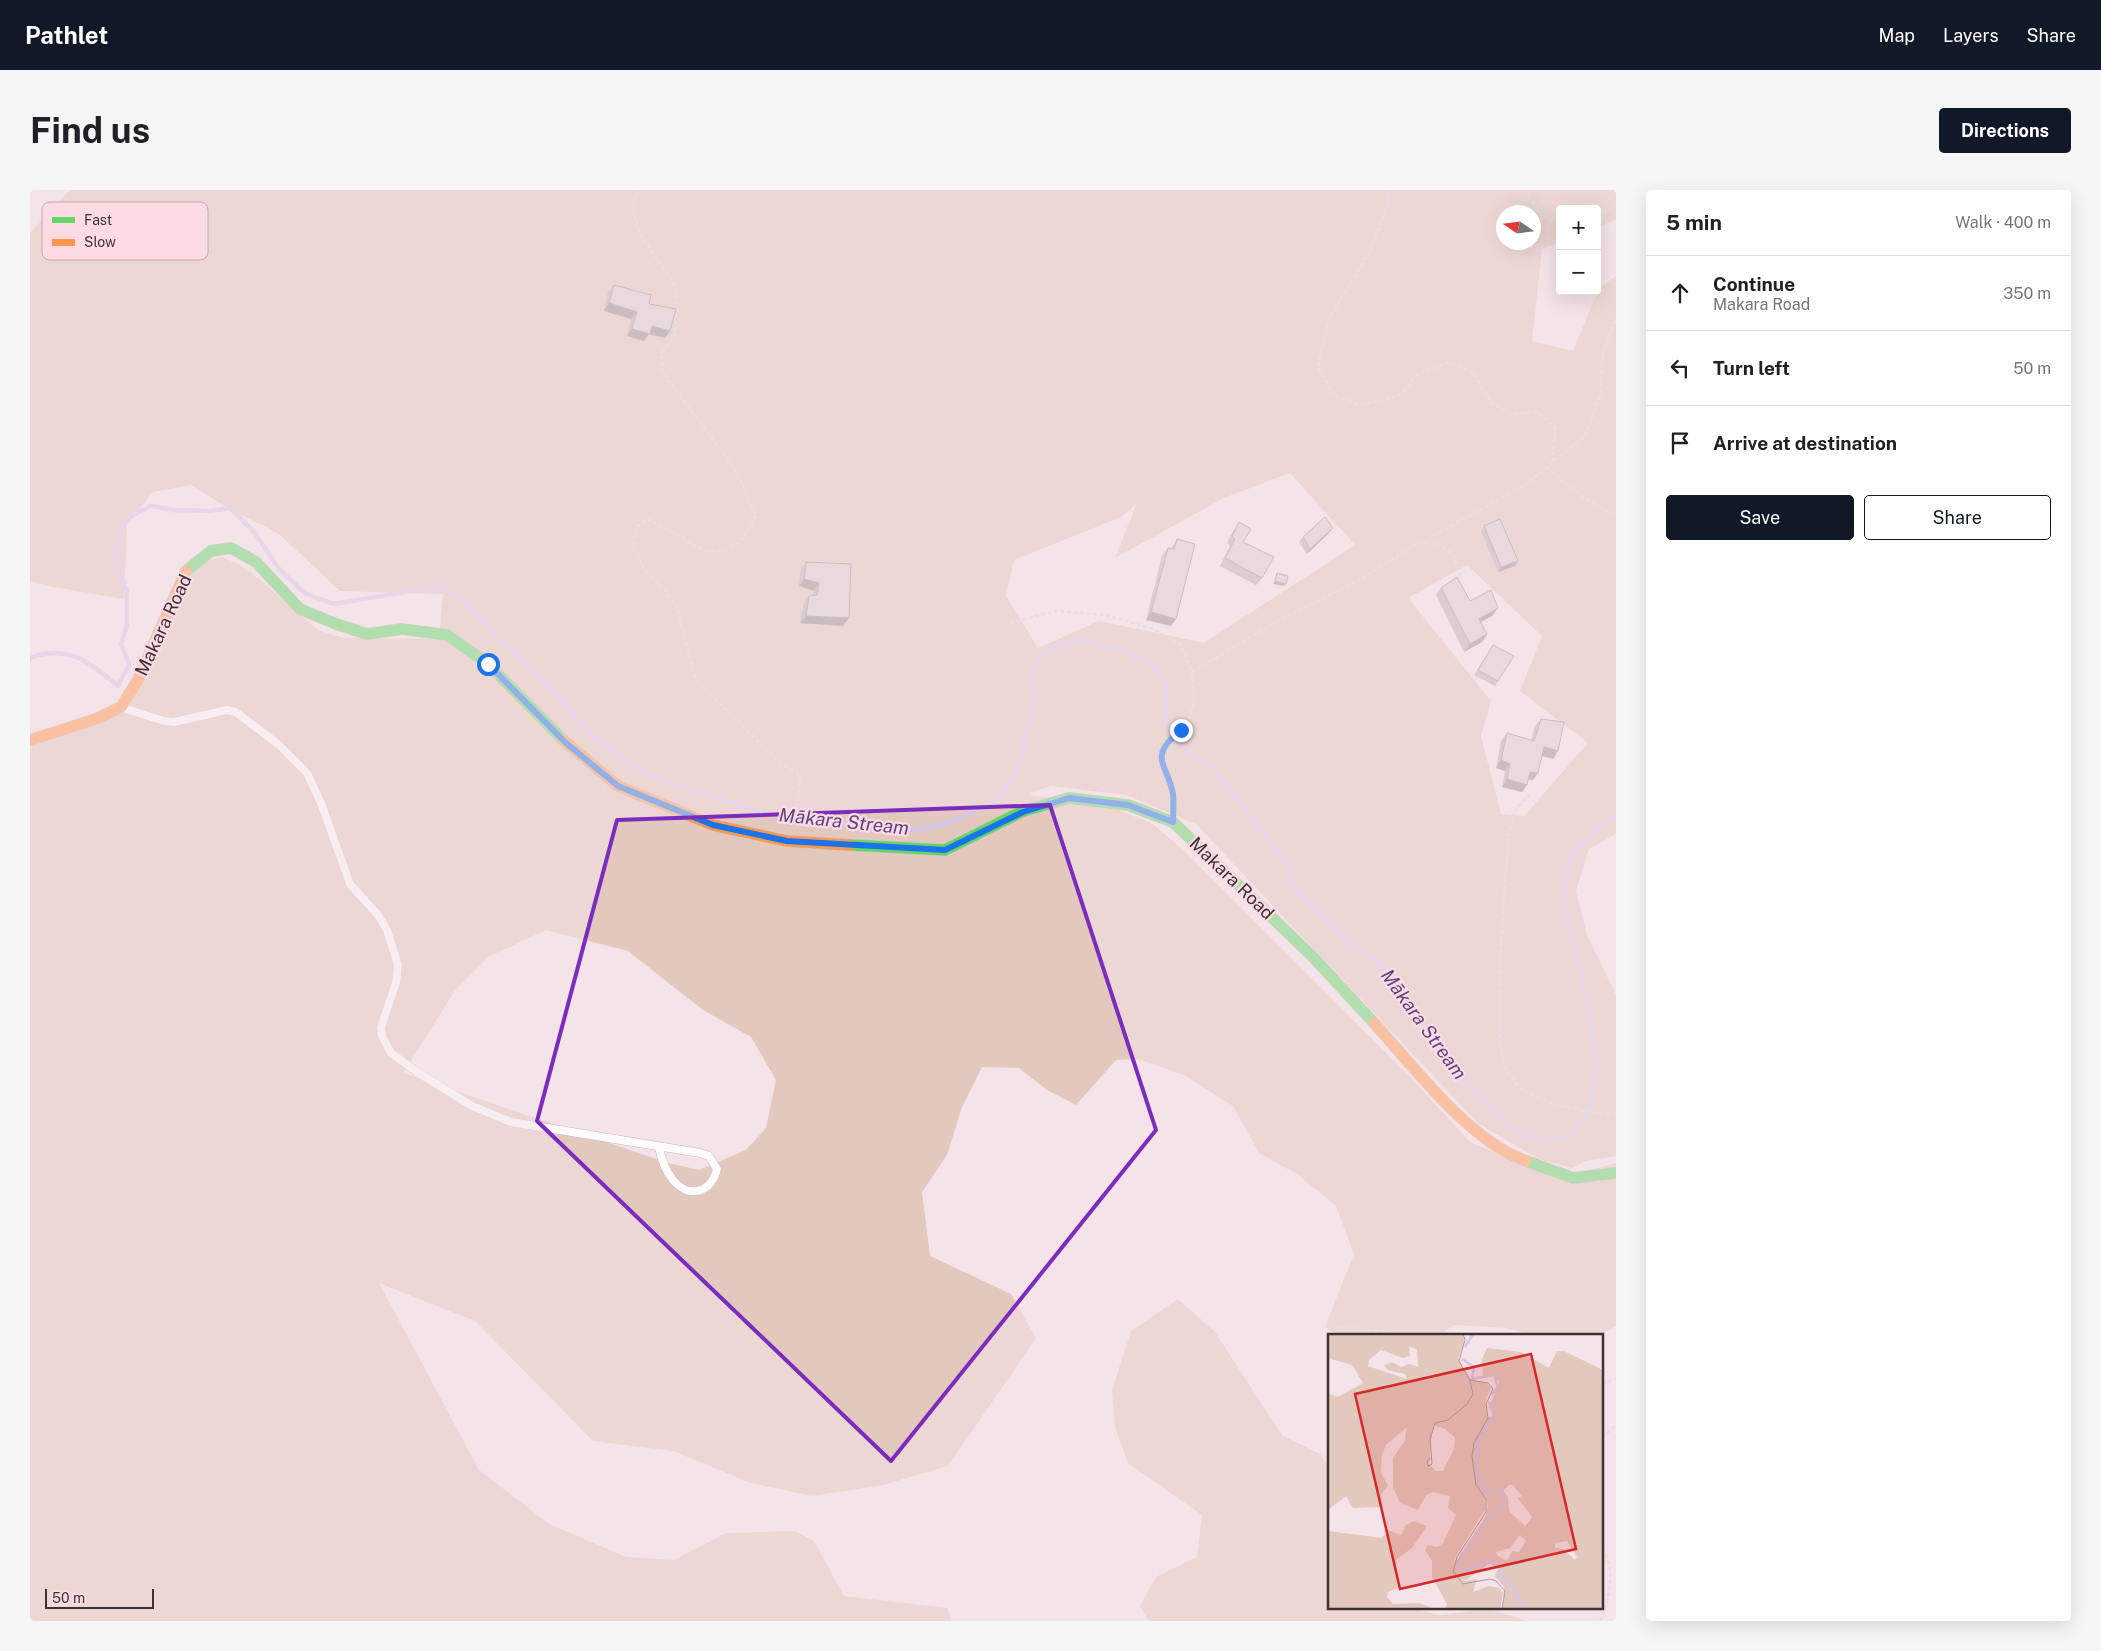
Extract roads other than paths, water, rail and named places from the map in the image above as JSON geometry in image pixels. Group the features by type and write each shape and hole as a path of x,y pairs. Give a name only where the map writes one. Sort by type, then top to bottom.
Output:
{"street":[{"name":"Makara Road","path":"121,708 138,680 183,573 211,551 231,548 256,562 300,609 309,613 367,634 402,629 447,635 488,664 566,743 618,786 713,825 787,841 945,850 1023,812 1069,798 1128,805 1173,822 1313,957 1468,1125 1514,1157 1573,1178 1616,1173"},
{"path":"30,740 96,720 121,708"}],"lane":[{"path":"121,708 164,721 174,722 220,711 236,712 279,745 307,773 316,790 350,884 378,915 395,949 398,964 396,983 381,1027 386,1045 391,1053 416,1072 472,1106 498,1118 535,1127 659,1147 709,1156 717,1170 711,1184 705,1190 692,1191 677,1184 666,1168 659,1147"}],"waterway":[{"name":"Mākara Stream","path":"30,659 37,655 55,653 75,656 93,666 118,686 129,664 121,644 127,626 127,591 115,561 120,529 131,516 151,506 173,510 210,511 230,508 255,533 279,569 306,594 334,604 440,586 462,598 500,641 527,664 595,738 641,771 745,808 813,822 919,830 952,821 997,802 1016,773 1035,705 1032,673 1044,652 1064,642 1084,641 1123,651 1153,665 1167,686 1165,717 1172,734 1185,749 1213,768 1284,859 1296,889 1341,935 1380,963 1456,1074 1512,1129 1536,1141 1572,1136 1590,1106 1596,1066 1590,1014 1563,900 1570,856 1594,831 1616,815"}]}
